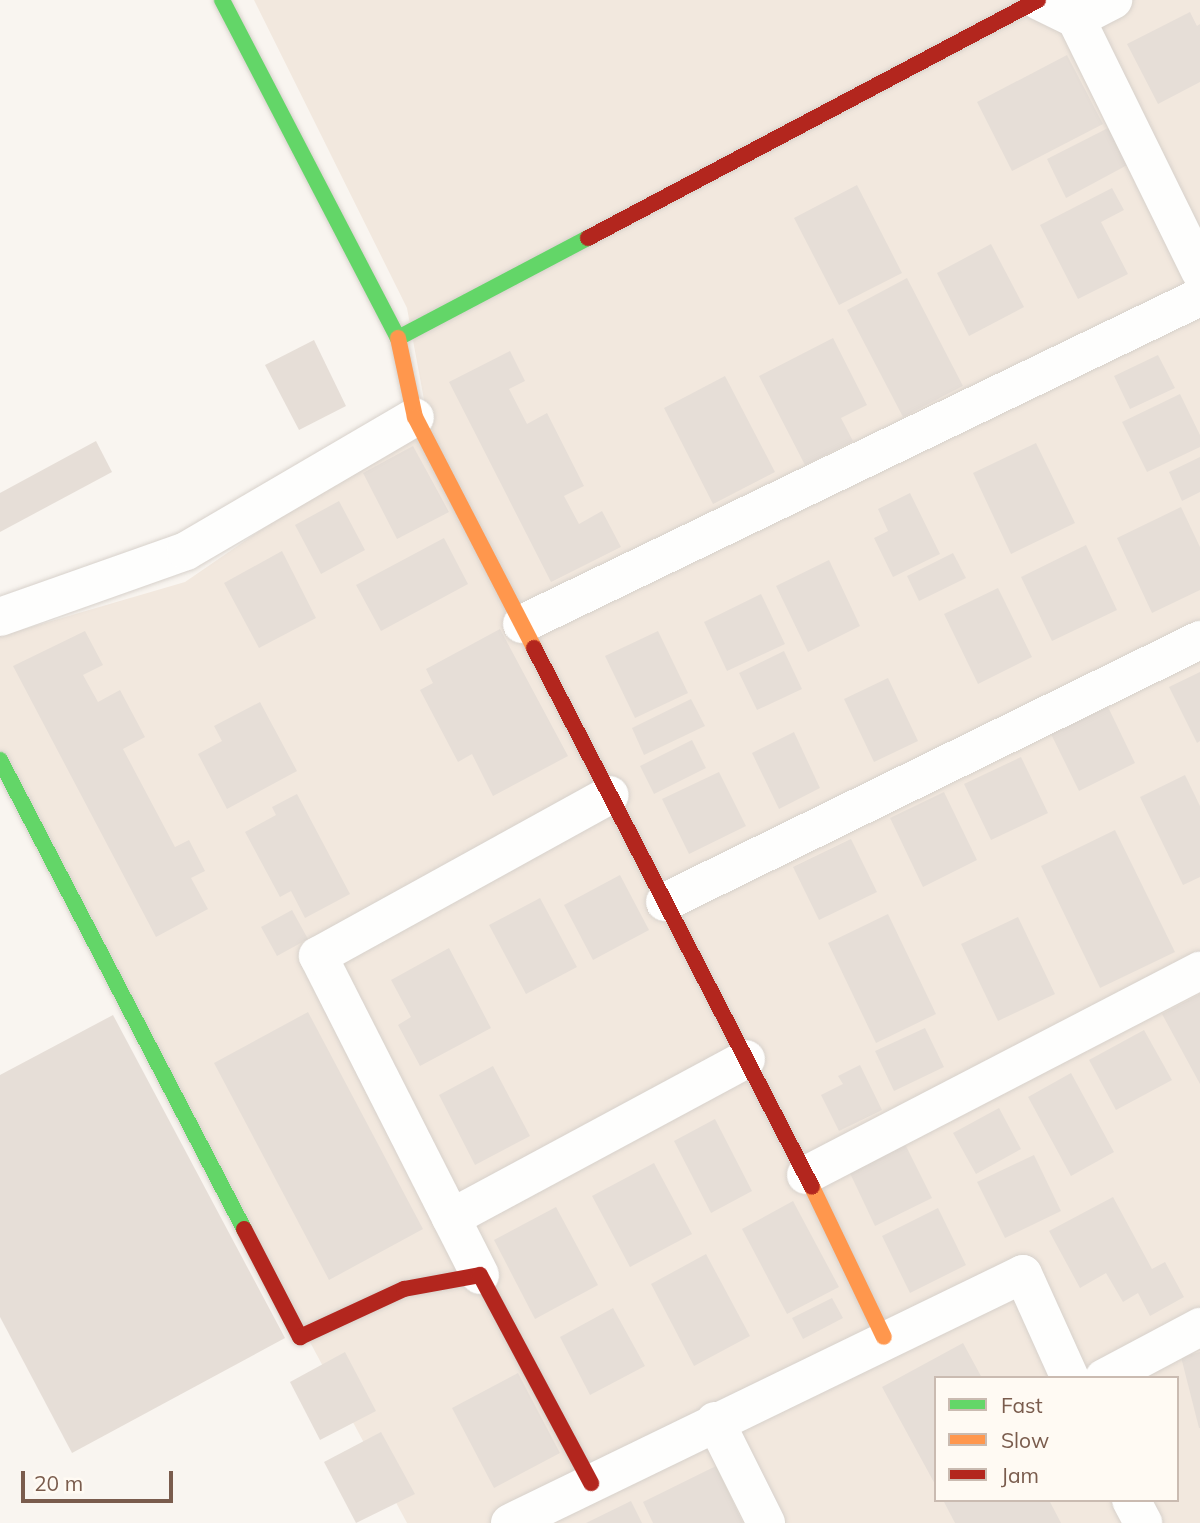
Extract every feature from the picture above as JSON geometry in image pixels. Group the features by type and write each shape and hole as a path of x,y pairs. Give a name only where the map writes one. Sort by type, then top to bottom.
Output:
{"street":[{"path":"222,0 398,338 415,417 806,1175 884,1337"},
{"path":"1076,19 1113,0"},
{"path":"398,338 1039,1 1076,19 1200,271"},
{"path":"522,624 1200,297"},
{"path":"0,617 186,551 415,417"},
{"path":"665,902 1200,640"},
{"path":"0,760 300,1337 404,1289 480,1275"},
{"path":"591,1483 480,1275 318,956 610,795"},
{"path":"806,1175 1200,971"},
{"path":"451,1218 746,1059"},
{"path":"510,1523 884,1337 1023,1274 1069,1376"},
{"path":"1108,1376 1200,1327"},
{"path":"715,1421 766,1523"},
{"path":"1132,1502 1143,1523"}],"shaded area":[{"path":"254,0 1200,0 1200,1523 407,1523 0,764 0,636 185,582 427,416 407,308"}],"building":[{"path":"1190,12 1197,26 1200,24 1200,82 1158,104 1127,44"},
{"path":"1067,55 1103,124 1012,171 977,102"},
{"path":"1112,126 1131,163 1066,198 1047,159"},
{"path":"857,185 902,273 839,305 794,218"},
{"path":"1112,188 1124,210 1101,222 1128,274 1078,299 1040,225"},
{"path":"991,244 1024,307 969,336 937,273"},
{"path":"907,278 963,386 903,417 847,310"},
{"path":"833,338 867,405 841,418 853,441 805,465 759,376"},
{"path":"314,340 346,406 299,430 265,365"},
{"path":"510,351 525,381 509,389 527,424 547,413 584,486 564,496 579,524 602,511 621,547 551,582 449,382"},
{"path":"1158,355 1175,388 1130,409 1114,376"},
{"path":"725,376 775,472 713,504 664,408"},
{"path":"1180,394 1200,435 1200,447 1147,472 1122,422"},
{"path":"96,441 112,472 0,532 0,493"},
{"path":"1036,443 1075,523 1011,554 973,473"},
{"path":"413,446 449,512 397,539 363,473"},
{"path":"1200,457 1200,492 1182,501 1169,472"},
{"path":"910,493 940,554 893,577 874,538 888,531 878,509"},
{"path":"339,501 365,550 321,574 295,525"},
{"path":"1181,507 1200,547 1200,590 1152,613 1117,538"},
{"path":"444,538 468,584 381,631 356,585"},
{"path":"1086,545 1117,610 1052,641 1021,577"},
{"path":"282,551 316,618 259,648 224,583"},
{"path":"953,553 966,578 919,601 907,576"},
{"path":"829,560 860,626 808,652 776,586"},
{"path":"998,588 1032,657 978,684 944,614"},
{"path":"761,594 785,644 727,671 704,622"},
{"path":"500,629 568,756 493,796 472,754 458,762 420,690 433,683 426,669"},
{"path":"85,631 103,665 83,675 98,702 120,690 145,737 123,749 175,847 189,840 205,871 191,878 208,909 156,937 13,666"},
{"path":"658,631 688,693 635,718 605,656"},
{"path":"784,651 802,689 757,710 739,673"},
{"path":"1200,672 1200,741 1197,743 1169,687"},
{"path":"888,678 918,741 874,762 844,699"},
{"path":"691,699 705,726 644,755 632,728"},
{"path":"260,702 297,771 227,809 198,754 222,741 214,726"},
{"path":"1108,707 1135,763 1079,791 1051,734"},
{"path":"794,732 820,788 779,809 752,753"},
{"path":"692,740 706,768 654,794 640,766"},
{"path":"1021,757 1048,813 991,840 964,784"},
{"path":"719,772 746,826 689,854 662,799"},
{"path":"1185,775 1200,806 1200,877 1183,885 1140,797"},
{"path":"944,792 977,860 923,887 890,818"},
{"path":"297,794 350,894 305,918 291,891 280,897 245,832 276,815 272,807"},
{"path":"1115,830 1175,952 1100,988 1041,866"},
{"path":"851,839 877,892 819,920 793,867"},
{"path":"620,875 649,930 593,960 564,905"},
{"path":"540,898 577,967 526,994 489,925"},
{"path":"292,910 308,939 277,956 261,927"},
{"path":"888,914 936,1014 876,1043 828,943"},
{"path":"1018,917 1055,994 998,1021 961,944"},
{"path":"449,948 491,1028 420,1066 398,1025 411,1017 391,980"},
{"path":"1200,994 1200,1084 1162,1014"},
{"path":"308,1012 423,1229 329,1280 214,1063"},
{"path":"113,1015 285,1338 72,1453 0,1317 0,1075"},
{"path":"925,1028 944,1067 894,1091 875,1051"},
{"path":"1144,1030 1172,1080 1116,1110 1089,1060"},
{"path":"860,1065 882,1110 839,1131 821,1095 843,1084 838,1076"},
{"path":"493,1066 530,1136 475,1165 439,1095"},
{"path":"1071,1073 1114,1152 1071,1176 1028,1097"},
{"path":"999,1108 1021,1149 976,1174 953,1133"},
{"path":"715,1119 752,1191 711,1213 674,1141"},
{"path":"904,1142 932,1198 875,1226 848,1169"},
{"path":"1034,1155 1061,1211 1005,1238 977,1182"},
{"path":"654,1163 692,1234 630,1267 592,1196"},
{"path":"1113,1197 1152,1269 1165,1262 1184,1297 1150,1316 1138,1293 1123,1302 1106,1273 1080,1288 1049,1231"},
{"path":"793,1201 839,1287 787,1314 742,1229"},
{"path":"556,1207 598,1285 535,1319 494,1240"},
{"path":"938,1208 966,1265 910,1293 882,1236"},
{"path":"706,1254 750,1336 694,1366 651,1284"},
{"path":"832,1298 843,1318 803,1339 792,1318"},
{"path":"613,1308 645,1366 590,1395 560,1337"},
{"path":"963,1343 981,1376 934,1376 934,1482 882,1387"},
{"path":"345,1352 376,1411 320,1440 290,1382"},
{"path":"1200,1352 1200,1428 1199,1428 1181,1357"},
{"path":"518,1373 560,1453 494,1488 452,1408"},
{"path":"381,1432 415,1494 356,1523 324,1462"},
{"path":"716,1466 743,1523 653,1523 643,1502"},
{"path":"631,1501 642,1523 586,1523"},
{"path":"944,1502 1050,1502 1061,1523 955,1523"}],"traffic: fast":[{"path":"222,0 398,338 588,238"},
{"path":"0,760 244,1229"}],"traffic: slow":[{"path":"398,338 415,417 534,648"},
{"path":"812,1187 884,1337"}],"traffic: jam":[{"path":"588,238 1038,0"},
{"path":"534,648 812,1187"},
{"path":"244,1229 300,1337 404,1289 480,1275 591,1483"}]}
